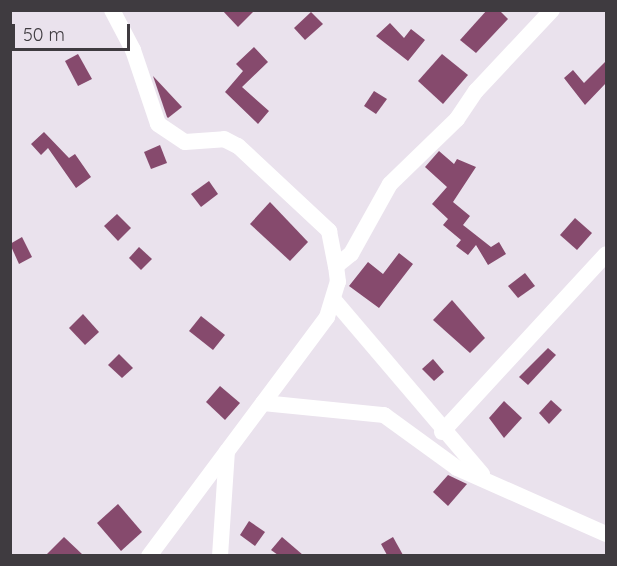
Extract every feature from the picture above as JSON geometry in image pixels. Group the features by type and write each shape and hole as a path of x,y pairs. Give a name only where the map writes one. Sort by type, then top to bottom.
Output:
{"street":[{"path":"112,10 134,50 158,124 185,141 224,139 238,146 329,231 336,266 333,299 327,317 149,555"},
{"path":"336,266 351,254 390,184 458,119 476,91 552,10"},
{"path":"442,432 606,254"},
{"path":"333,299 384,354 442,432 494,483"},
{"path":"263,403 384,415 437,456 606,534"},
{"path":"220,555 227,450"}],"building":[{"path":"222,10 255,10 238,27"},
{"path":"487,10 499,10 508,19 476,53 460,40"},
{"path":"311,12 323,24 305,40 294,28"},
{"path":"390,23 404,38 411,29 425,40 408,61 376,36"},
{"path":"254,47 268,62 242,87 269,111 258,124 225,92 243,71 236,64"},
{"path":"78,54 92,79 78,86 65,61"},
{"path":"442,54 468,75 443,104 418,81"},
{"path":"606,61 606,83 585,105 564,78 573,70 584,83"},
{"path":"153,76 182,107 168,118 167,117"},
{"path":"374,91 387,99 376,114 364,106"},
{"path":"44,132 69,158 75,154 91,177 76,188 48,148 41,155 31,144"},
{"path":"160,145 167,163 151,169 144,152"},
{"path":"439,151 454,164 457,159 476,167 453,202 470,216 463,225 491,247 499,242 506,254 488,265 476,245 468,255 456,246 461,240 443,225 448,219 432,204 447,187 425,167"},
{"path":"209,181 218,194 201,207 191,194"},
{"path":"270,202 308,242 290,261 250,224"},
{"path":"117,214 131,228 118,241 104,226"},
{"path":"575,218 592,233 577,250 560,235"},
{"path":"22,237 32,257 19,264 10,244"},
{"path":"139,247 152,259 141,270 129,258"},
{"path":"399,253 413,264 379,308 349,286 368,262 383,274"},
{"path":"525,273 535,286 518,298 508,286"},
{"path":"452,300 485,338 470,353 433,320"},
{"path":"83,314 99,332 85,345 69,328"},
{"path":"201,316 225,335 213,350 189,331"},
{"path":"548,348 556,355 528,385 519,377"},
{"path":"119,354 133,368 122,378 108,365"},
{"path":"433,359 444,372 434,381 422,369"},
{"path":"220,386 240,403 225,420 206,402"},
{"path":"551,400 562,410 549,424 539,413"},
{"path":"504,401 522,418 504,438 489,418"},
{"path":"448,475 467,484 448,506 433,492"},
{"path":"118,504 142,532 121,551 97,523"},
{"path":"249,521 265,532 255,546 240,535"},
{"path":"64,537 83,555 46,555"},
{"path":"282,537 303,555 278,555 271,550"},
{"path":"393,537 403,555 387,555 381,544"}]}
